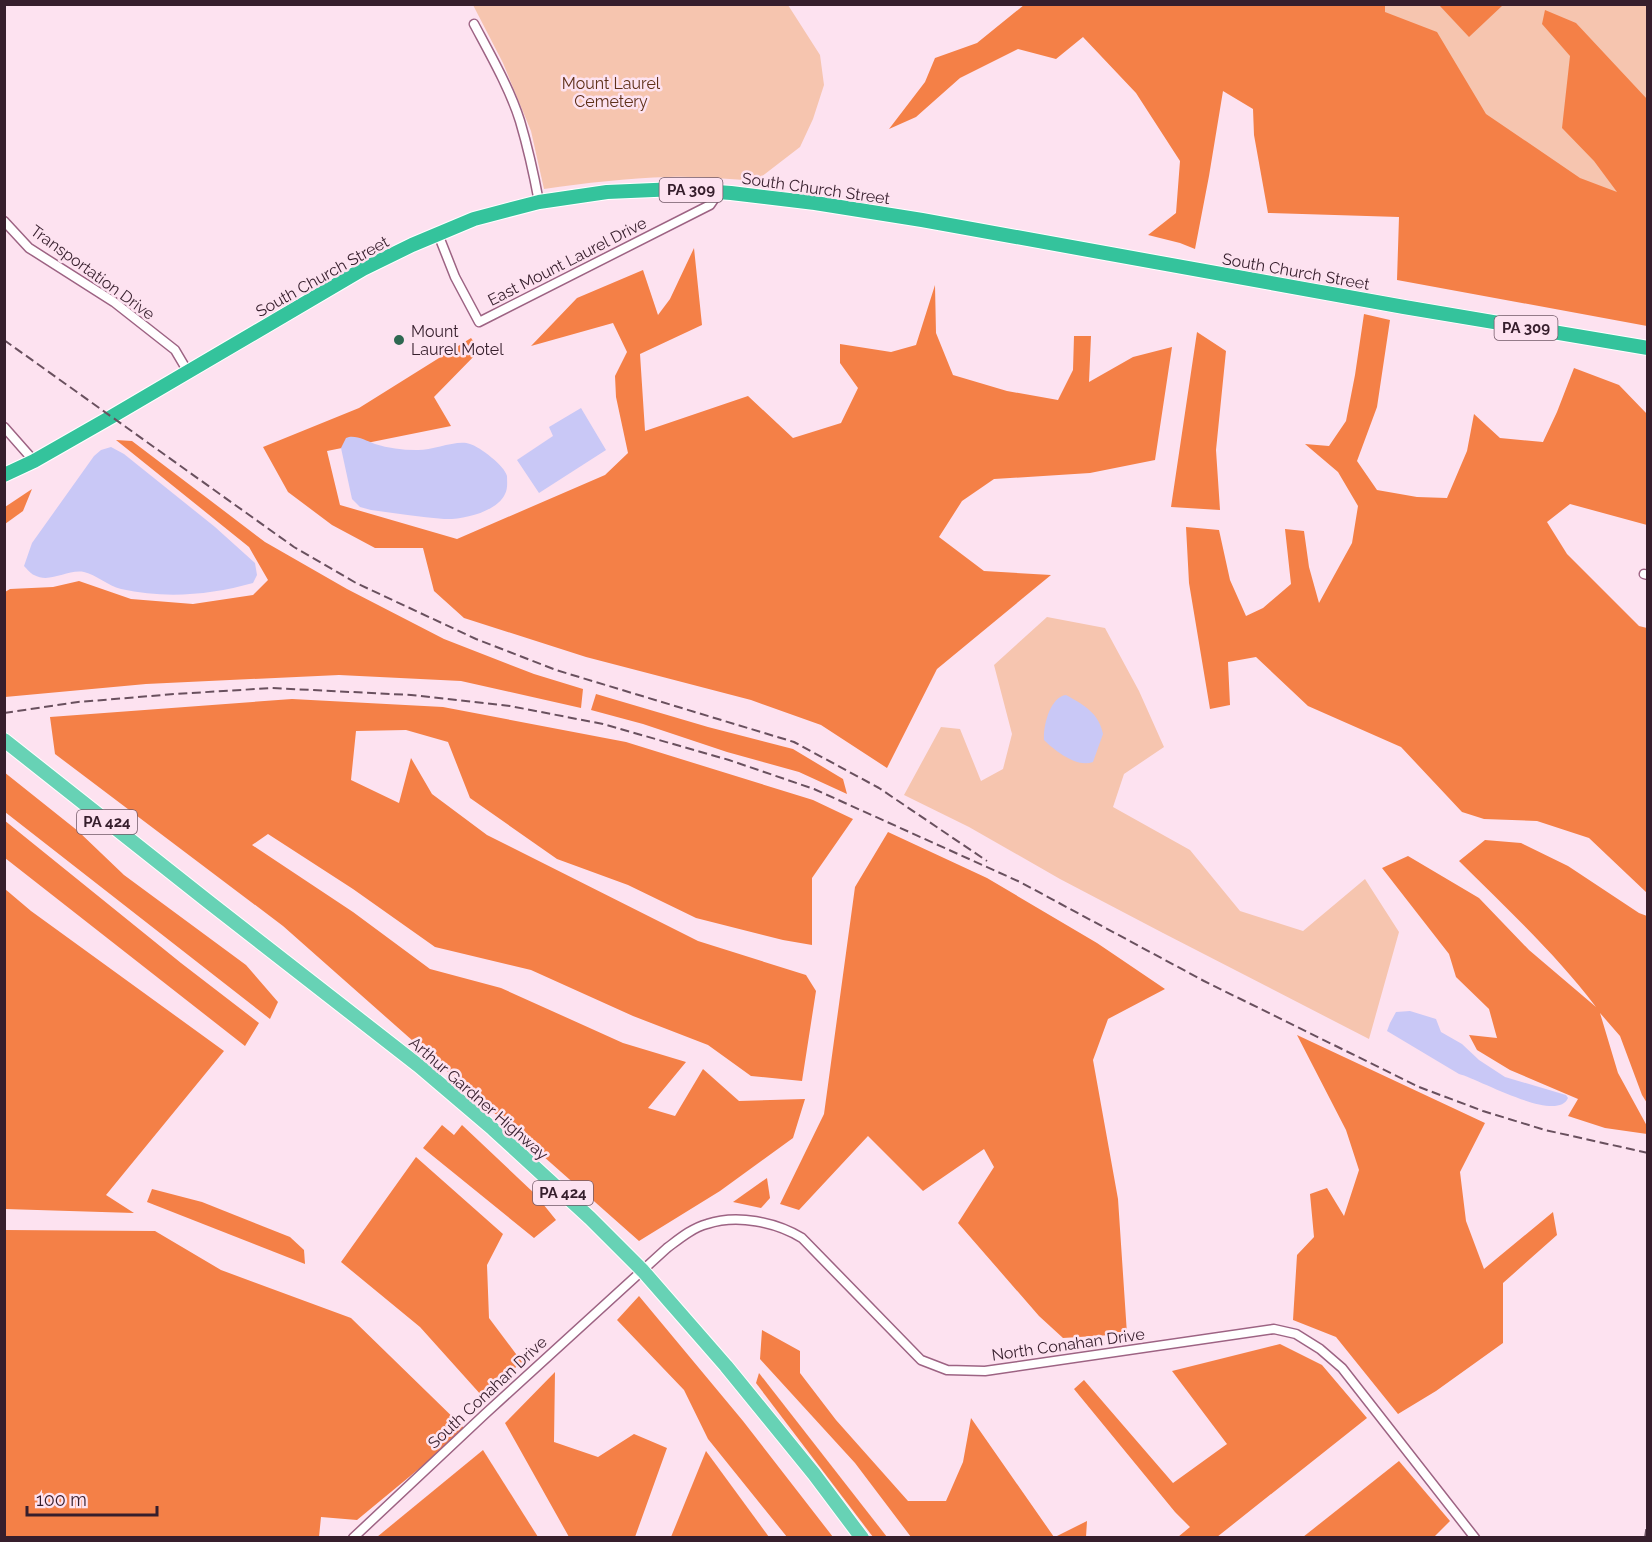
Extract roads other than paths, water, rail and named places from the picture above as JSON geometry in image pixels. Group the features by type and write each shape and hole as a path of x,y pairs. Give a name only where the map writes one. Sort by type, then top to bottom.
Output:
{"highway":[{"name":"South Church Street","path":"4,482 34,461 363,269 474,219 538,202 607,192 677,189 815,203 1647,348"},
{"name":"South Church Street","path":"4,475 34,461"}],"main road":[{"name":"Arthur Gardner Highway","path":"4,740 419,1066 493,1129 590,1218 643,1271 756,1402 862,1538"},
{"name":"Arthur Gardner Highway","path":"4,752 210,903"}],"street":[{"path":"474,24 519,119 534,172 538,202"},
{"name":"East Mount Laurel Drive","path":"438,234 455,276 479,322 710,205 718,192"},
{"name":"Transportation Drive","path":"4,221 29,248 114,302 175,351 188,372"},
{"path":"4,427 34,461"},
{"name":"North Conahan Drive","path":"643,1271 684,1235 707,1224 731,1219 762,1223 790,1231 802,1238 921,1360 947,1370 986,1371 1274,1329 1296,1334 1320,1349 1342,1368 1475,1538"},
{"name":"South Conahan Drive","path":"353,1538 485,1414 643,1271"}],"water":[{"path":"581,408 606,450 539,493 517,460 553,436 549,427"},
{"path":"346,438 406,450 422,450 458,443 470,444 486,453 502,467 507,476 506,492 495,506 487,510 451,519 360,507 352,499 341,448"},
{"path":"111,447 124,454 215,527 255,563 257,575 253,583 204,593 171,595 116,588 84,572 71,572 46,578 30,573 24,566 32,543 94,456 101,450"},
{"path":"1066,695 1090,710 1101,727 1103,734 1093,762 1073,761 1044,740 1046,720 1052,706 1060,697"},
{"path":"1410,1011 1436,1019 1441,1032 1462,1044 1479,1060 1505,1077 1566,1095 1568,1098 1561,1105 1549,1106 1534,1103 1459,1074 1387,1031 1396,1012"}],"railway":[{"path":"4,340 294,547 356,583 476,639 556,670 794,742 879,788 987,861"},
{"path":"4,713 78,702 272,688 411,695 510,706 603,724 729,760 814,789 1020,882 1204,981 1419,1087 1483,1111 1545,1130 1648,1153"},
{"path":"1645,1538 1648,1517"}],"place":[{"name":"Mount Laurel Motel","path":"399,340"}],"park label":[{"name":"Mount Laurel Cemetery","path":"611,92"}]}
